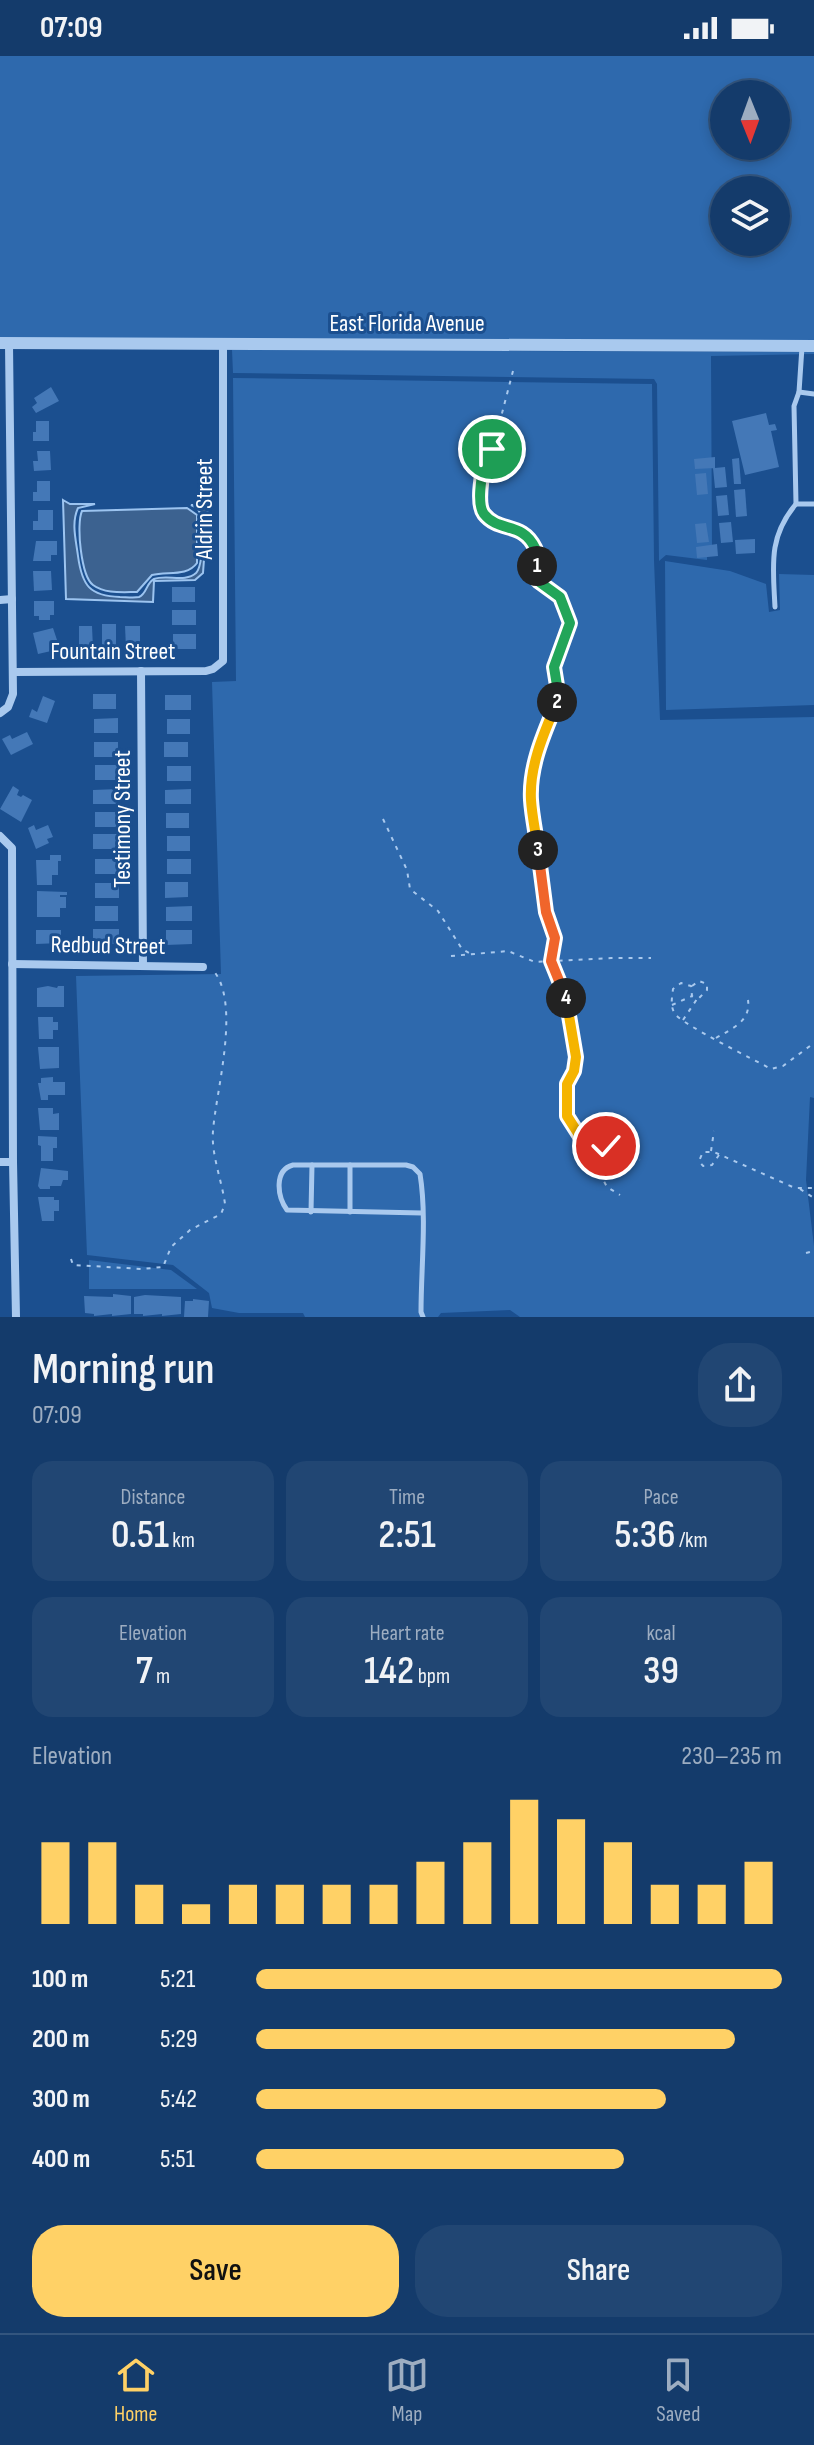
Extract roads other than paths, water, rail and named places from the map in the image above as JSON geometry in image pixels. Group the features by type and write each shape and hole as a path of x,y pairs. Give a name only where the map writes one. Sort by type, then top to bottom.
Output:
{"street":[{"name":"East Florida Avenue","path":"4,344 808,346"},
{"path":"2,712 12,700 13,672 4,344"},
{"name":"Aldrin Street","path":"213,669 223,661 224,652 223,344"},
{"path":"0,600 12,599"},
{"name":"Fountain Street","path":"13,672 213,669"},
{"name":"Testimony Street","path":"141,671 143,966"},
{"path":"1,836 12,848 16,1317"},
{"name":"Redbud Street","path":"12,964 203,967"},
{"path":"0,1162 13,1162"}],"lane":[{"path":"775,607 775,546 782,521 796,504 794,406 808,346"},
{"path":"799,392 814,394"},
{"path":"796,504 814,504"},
{"path":"311,1212 312,1165"},
{"path":"422,1213 287,1210 280,1194 281,1173 286,1167 312,1165 406,1165 420,1174 422,1213 421,1312 423,1317"},
{"path":"350,1165 350,1212"}]}
